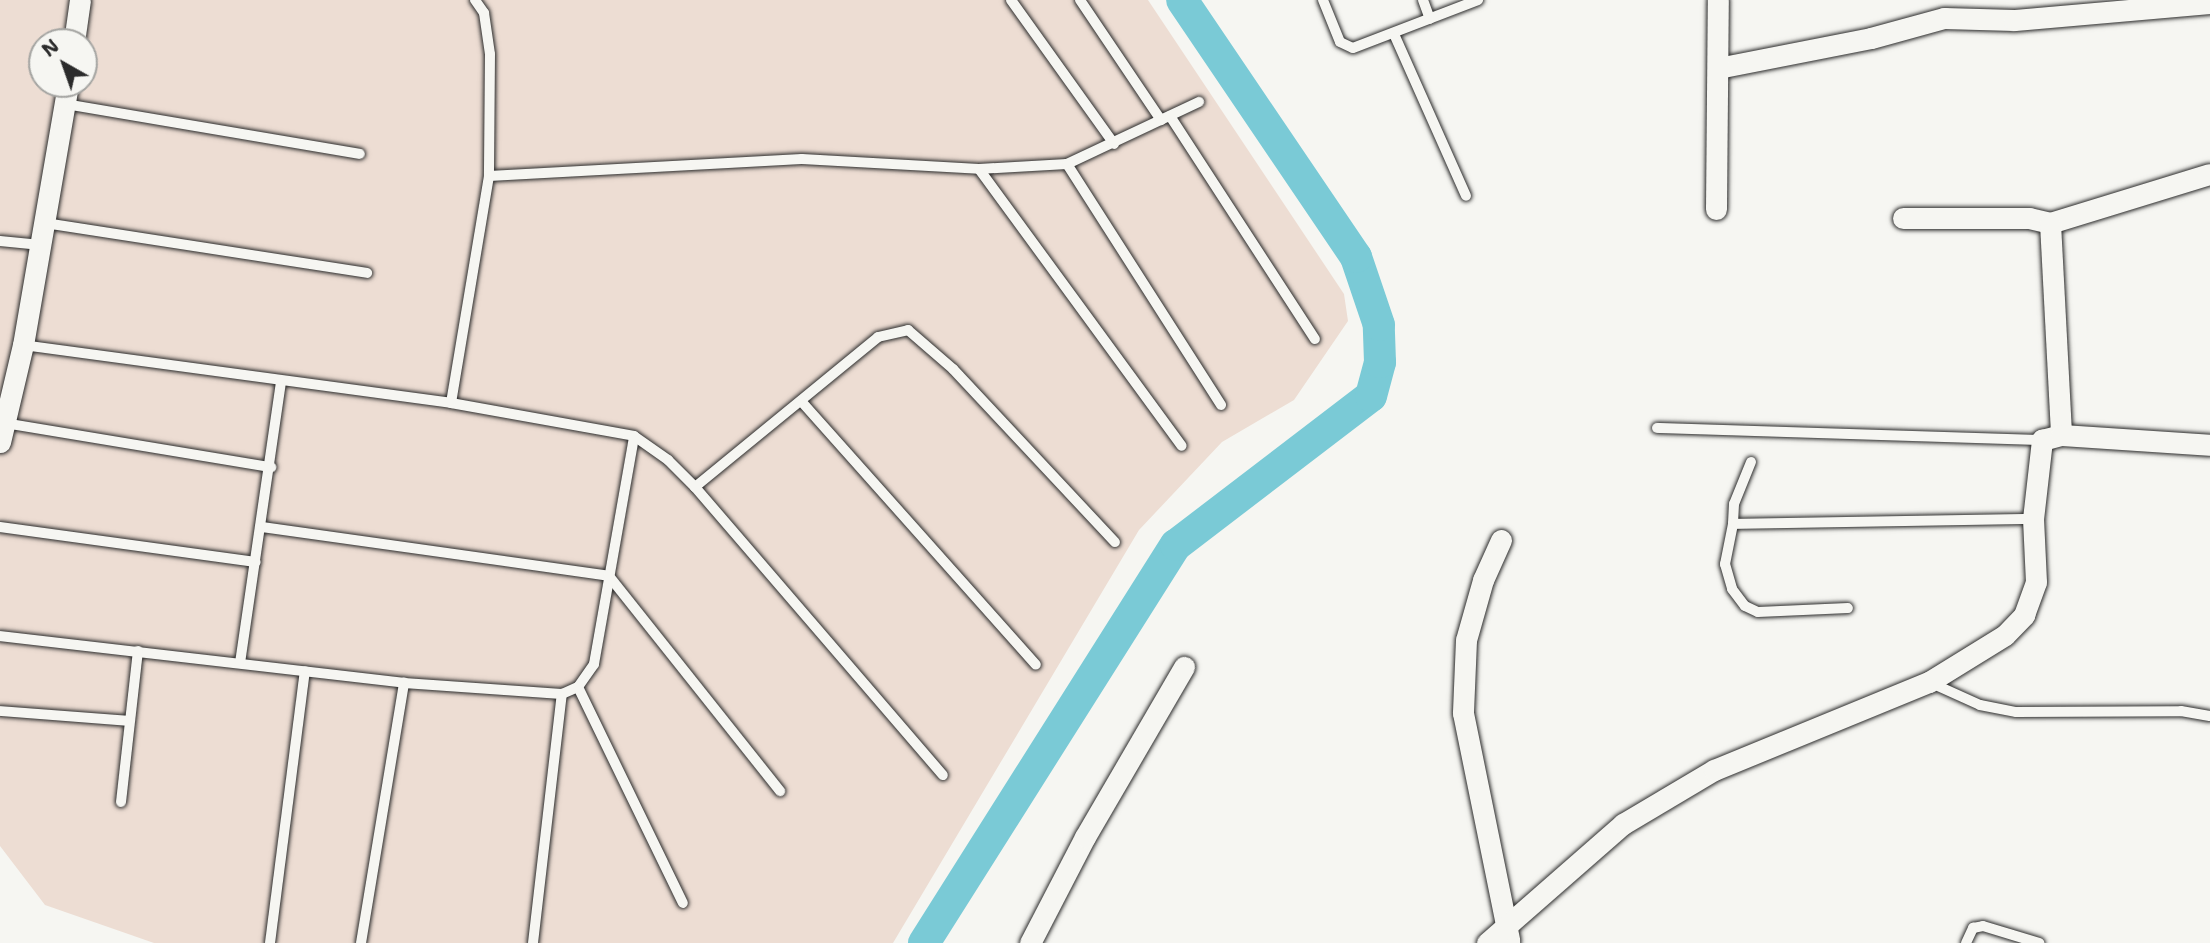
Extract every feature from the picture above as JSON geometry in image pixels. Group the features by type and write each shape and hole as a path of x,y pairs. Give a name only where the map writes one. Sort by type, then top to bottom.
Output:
{"street":[{"path":"76,28 79,0"},
{"path":"1716,209 1718,0"},
{"path":"1718,68 1871,38 1944,18 2014,20 2210,3"},
{"path":"2,433 23,345 65,98"},
{"path":"1903,218 2029,218 2050,223 2209,174"},
{"path":"1487,943 1508,936 1623,824 1714,770 1929,682 2005,635 2024,615 2036,582 2033,519 2051,438 2050,223"},
{"path":"2051,438 2210,445"},
{"path":"1501,540 1483,580 1466,640 1463,713 1508,936"},
{"path":"1030,943 1085,837 1184,667"}],"lane":[{"path":"451,403 489,176 490,54 484,13 475,0"},
{"path":"1011,0 1114,144"},
{"path":"1080,0 1166,118 1315,339"},
{"path":"1323,0 1340,42 1346,46 1361,47 1478,0"},
{"path":"1423,0 1430,19"},
{"path":"1394,34 1466,196"},
{"path":"86,98 360,154"},
{"path":"489,176 802,159 979,169 1067,164 1199,102"},
{"path":"1067,164 1221,405"},
{"path":"979,169 1182,446"},
{"path":"45,223 367,273"},
{"path":"0,241 41,245"},
{"path":"695,487 878,337 908,330 944,360 1115,542"},
{"path":"23,345 451,403 634,436 668,460 695,487 943,775"},
{"path":"240,663 271,467 281,381"},
{"path":"801,401 1036,665"},
{"path":"1657,428 2051,438"},
{"path":"2,433 271,467"},
{"path":"0,636 404,683 562,694 578,687 594,664 634,436"},
{"path":"1751,462 1734,504 1725,564 1732,589 1745,606 1758,612 1849,608"},
{"path":"1733,524 2033,519"},
{"path":"0,527 256,562"},
{"path":"262,527 609,576 780,791"},
{"path":"121,802 138,651"},
{"path":"270,943 304,671"},
{"path":"1929,682 1980,705 2016,712 2181,712 2210,716"},
{"path":"361,943 404,683"},
{"path":"578,687 683,903"},
{"path":"533,943 562,694"},
{"path":"0,711 129,721"},
{"path":"1966,943 1973,928 1983,926 2039,943"}],"shaded area":[{"path":"0,0 1148,0 1344,294 1348,321 1294,400 1222,442 1139,530 893,943 154,943 45,905 0,846"}],"waterway":[{"path":"924,943 1176,545 1371,396 1380,362 1379,325 1356,257 1182,0"}]}
